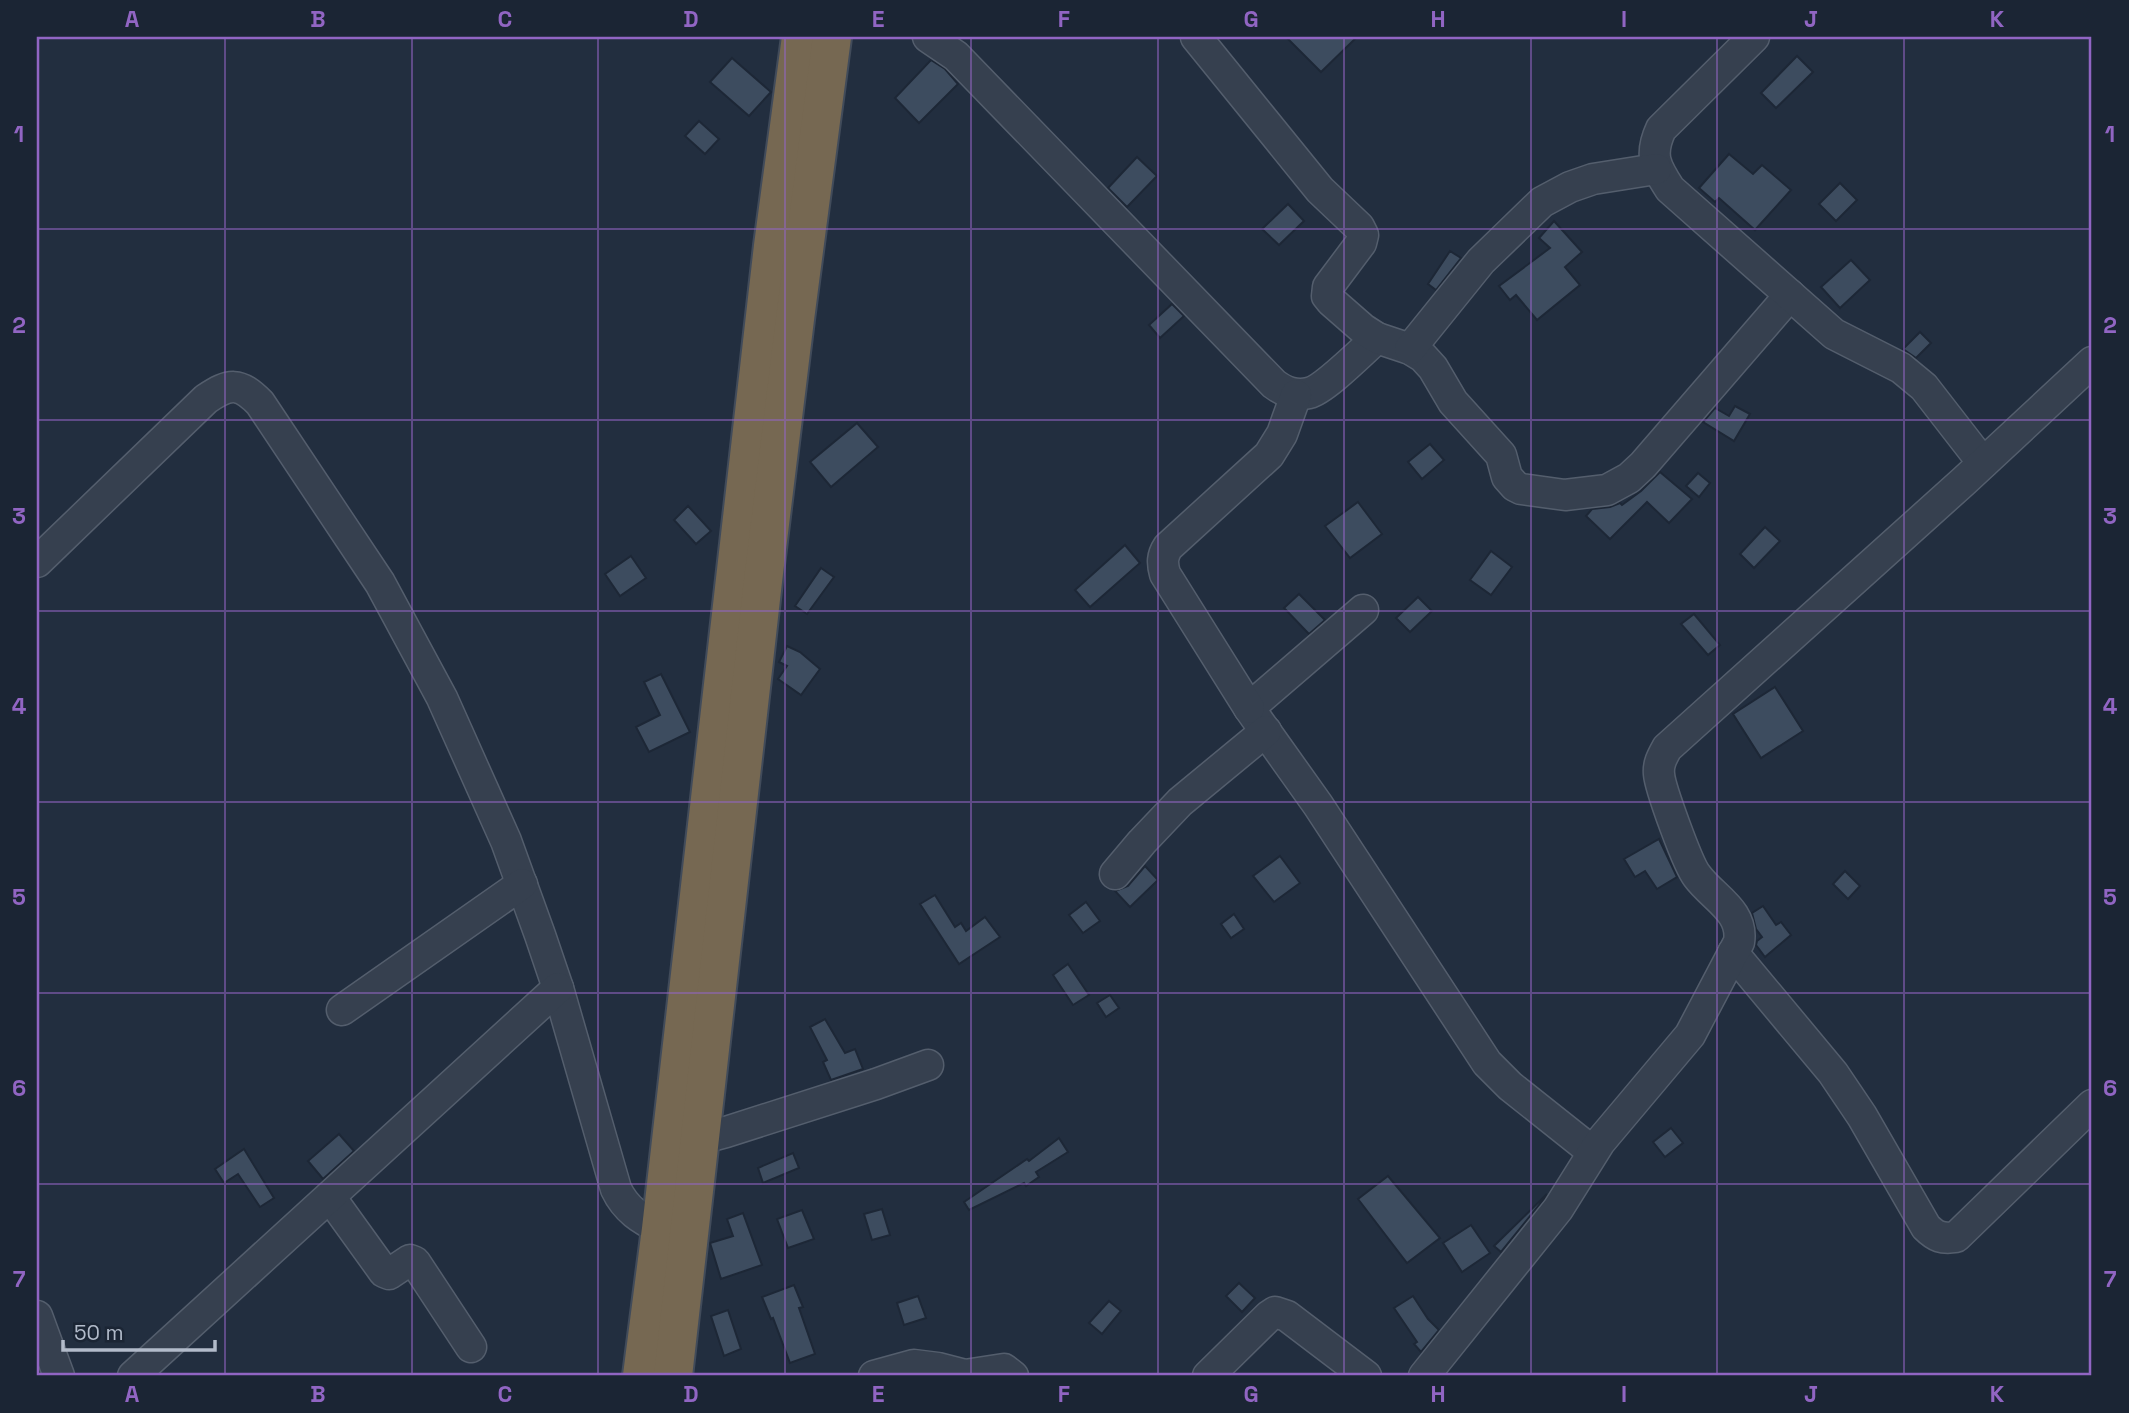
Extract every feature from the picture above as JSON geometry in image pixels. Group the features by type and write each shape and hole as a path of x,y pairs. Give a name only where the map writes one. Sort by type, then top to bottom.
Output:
{"highway":[{"path":"642,1376 773,246 801,37"},
{"path":"673,1376 786,388 832,37"}],"street":[{"path":"928,37 956,56 1274,384 1285,392 1296,395 1312,392 1377,338"},
{"path":"1196,37 1320,190 1361,231 1361,243 1328,287 1327,296 1363,329 1377,338 1410,349 1423,357 1433,368 1453,402 1501,455 1507,477 1521,489 1565,495 1607,490 1629,478 1790,295"},
{"path":"1754,37 1661,129 1655,141 1656,169 1670,188 1834,334 1913,376 1983,463"},
{"path":"1410,349 1481,261 1542,202 1570,187 1593,180 1656,169"},
{"path":"1424,1376 1558,1209 1593,1152 1690,1035 1739,942 1738,922 1733,913 1700,880 1690,865 1659,777 1661,758 1667,748 2092,362"},
{"path":"37,562 206,399 224,387 236,386 260,403 380,583 442,698 506,841 522,884 558,988 616,1189 629,1209 640,1219 661,1229"},
{"path":"1296,395 1282,434 1269,455 1163,555 1165,574 1257,720 1318,805 1487,1063 1510,1086 1593,1152"},
{"path":"1115,874 1363,610"},
{"path":"342,1010 522,884"},
{"path":"1733,953 1833,1073 1862,1116 1926,1227 1935,1236 1946,1239 1956,1237 2092,1105"},
{"path":"133,1376 558,988"},
{"path":"700,1139 928,1065"},
{"path":"330,1197 384,1272 393,1273 410,1260 415,1262 471,1347"},
{"path":"1208,1376 1275,1312 1287,1315 1366,1376"},
{"path":"37,1316 59,1376"},
{"path":"874,1376 915,1365 965,1375 1004,1369 1013,1376"}],"building":[{"path":"1286,37 1357,37 1321,72"},
{"path":"1797,56 1813,72 1776,108 1761,93"},
{"path":"732,58 771,92 749,116 710,82"},
{"path":"931,60 945,69 958,84 919,123 895,98"},
{"path":"699,121 719,139 705,154 685,136"},
{"path":"1729,154 1753,174 1762,165 1791,190 1755,230 1719,198 1715,202 1699,188"},
{"path":"1137,157 1157,176 1127,207 1108,188"},
{"path":"1840,183 1857,200 1836,221 1819,204"},
{"path":"1288,204 1304,221 1279,245 1262,229"},
{"path":"1554,221 1582,252 1565,267 1580,285 1537,320 1516,295 1510,300 1499,286 1550,248 1539,238"},
{"path":"1450,251 1461,258 1436,290 1428,284"},
{"path":"1851,260 1870,280 1840,308 1821,287"},
{"path":"1172,304 1184,316 1160,338 1149,325"},
{"path":"1920,332 1931,343 1916,358 1903,349"},
{"path":"1735,406 1750,414 1734,441 1703,422 1715,408 1729,416"},
{"path":"857,423 878,447 831,487 810,462"},
{"path":"1430,444 1444,460 1422,479 1408,462"},
{"path":"1660,472 1692,499 1669,523 1647,502 1610,539 1586,516 1592,509 1620,503 1622,505"},
{"path":"1698,473 1710,483 1699,497 1686,486"},
{"path":"1358,502 1382,534 1350,558 1325,526"},
{"path":"688,506 711,531 696,544 674,520"},
{"path":"1765,527 1780,541 1754,568 1740,554"},
{"path":"1125,545 1140,563 1090,607 1075,590"},
{"path":"1491,551 1512,567 1491,595 1470,580"},
{"path":"631,556 646,578 620,596 605,574"},
{"path":"821,568 834,577 807,614 795,606"},
{"path":"1299,594 1325,620 1309,634 1284,608"},
{"path":"1418,597 1432,611 1410,632 1396,618"},
{"path":"1694,614 1720,645 1708,655 1681,624"},
{"path":"787,646 800,652 820,669 801,695 778,679 787,666 779,662"},
{"path":"661,674 690,732 649,752 636,727 660,715 644,682"},
{"path":"1775,687 1803,731 1761,758 1733,714"},
{"path":"1659,839 1677,877 1657,889 1645,871 1635,877 1624,859"},
{"path":"1280,856 1300,883 1274,902 1253,876"},
{"path":"1145,866 1158,880 1130,907 1115,891 1128,886"},
{"path":"1845,871 1860,886 1848,899 1833,884"},
{"path":"935,895 955,927 961,923 966,931 985,917 1000,937 959,964 920,904"},
{"path":"1086,902 1100,921 1083,933 1069,915"},
{"path":"1763,906 1776,925 1781,922 1791,935 1765,957 1756,945 1762,937 1756,929 1752,913"},
{"path":"1234,914 1244,929 1231,938 1221,924"},
{"path":"1068,964 1089,995 1073,1005 1053,975"},
{"path":"1110,995 1119,1008 1106,1017 1097,1003"},
{"path":"825,1019 845,1053 855,1049 863,1069 831,1080 823,1062 827,1060 810,1027"},
{"path":"1671,1128 1683,1143 1665,1157 1653,1142"},
{"path":"339,1134 354,1151 323,1179 308,1161"},
{"path":"1059,1138 1068,1152 1036,1172 1039,1177 1026,1186 1024,1183 969,1210 964,1202 1027,1159 1029,1161"},
{"path":"244,1149 274,1198 260,1207 238,1174 224,1183 215,1169"},
{"path":"793,1153 799,1168 763,1183 758,1168"},
{"path":"1388,1176 1440,1238 1407,1263 1358,1199"},
{"path":"1547,1194 1501,1252 1494,1246"},
{"path":"882,1209 890,1235 872,1240 864,1214"},
{"path":"802,1210 814,1239 788,1248 777,1219"},
{"path":"743,1213 762,1265 721,1279 710,1243 733,1236 727,1219"},
{"path":"1471,1225 1490,1253 1462,1272 1443,1243"},
{"path":"1239,1283 1255,1298 1242,1312 1226,1296"},
{"path":"794,1285 803,1307 799,1308 815,1354 790,1363 762,1297"},
{"path":"918,1296 926,1318 904,1325 897,1303"},
{"path":"1413,1296 1439,1330 1421,1352 1394,1308"},
{"path":"1109,1301 1121,1311 1102,1334 1089,1323"},
{"path":"728,1310 741,1349 724,1356 711,1316"}]}
